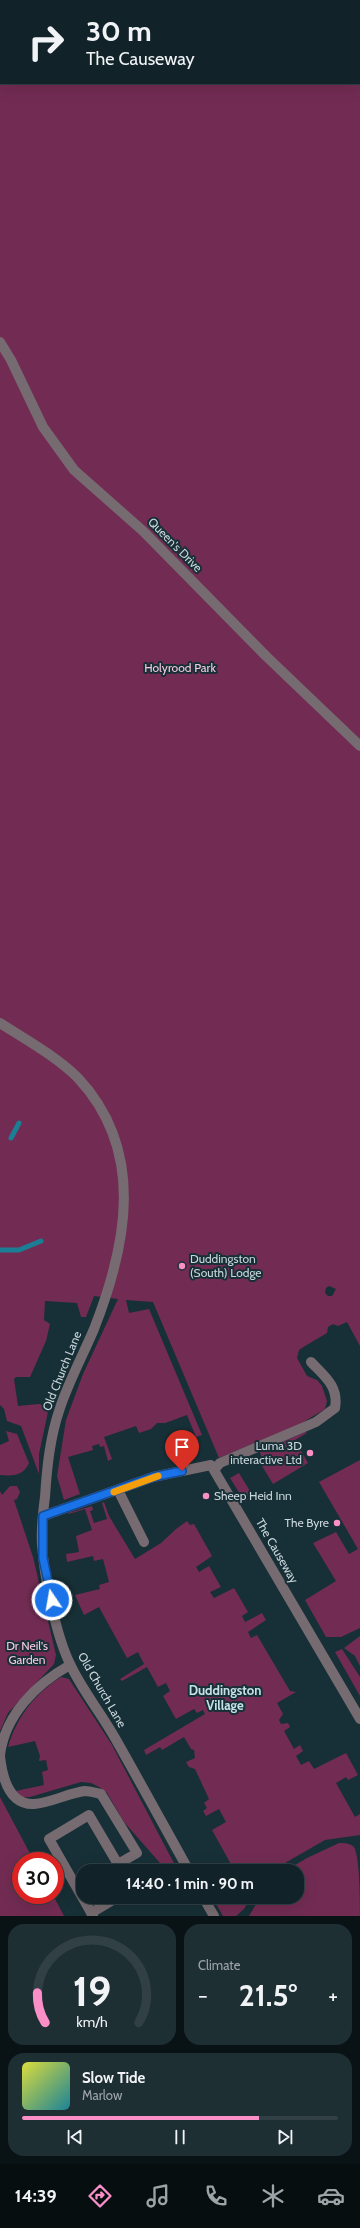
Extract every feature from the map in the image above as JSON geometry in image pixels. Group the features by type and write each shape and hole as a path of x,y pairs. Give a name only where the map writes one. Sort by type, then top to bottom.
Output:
{"street":[{"name":"Queen's Drive","path":"0,342 11,360 43,427 74,470 143,531 266,657 360,746"},
{"name":"Old Church Lane","path":"0,1023 43,1051 77,1077 91,1095 109,1127 117,1146 122,1170 125,1200 122,1232 109,1285 94,1328 60,1406 52,1434 43,1516 43,1558 58,1628 70,1665 114,1736 185,1864"},
{"path":"43,1516 153,1477 211,1465 214,1470 220,1463 316,1422 335,1408 337,1401 331,1383 311,1362"},
{"name":"The Causeway","path":"214,1470 360,1719"},
{"path":"118,1490 144,1542"},
{"path":"70,1665 41,1685 26,1698 5,1733 0,1756 1,1769 9,1790 22,1802 34,1804 86,1791 101,1794 137,1854 125,1864"},
{"path":"76,1886 49,1839 90,1815 118,1864"},
{"path":"86,1904 92,1914 107,1904"},
{"path":"207,1904 214,1916"}],"green space":[{"name":"Holyrood Park","path":"0,84 360,84 360,1346 347,1322 338,1326 333,1324 328,1327 327,1333 299,1350 297,1358 307,1376 317,1380 322,1386 327,1401 325,1409 300,1424 219,1458 153,1302 126,1300 129,1313 149,1309 202,1435 196,1437 187,1415 165,1423 157,1423 151,1429 139,1433 136,1426 104,1437 112,1459 108,1461 104,1446 100,1447 99,1444 92,1446 93,1450 68,1457 80,1494 64,1500 57,1476 66,1420 83,1374 118,1299 94,1296 86,1317 81,1317 77,1303 45,1301 44,1320 50,1324 46,1341 30,1377 16,1377 14,1379 18,1406 39,1404 49,1407 39,1454 39,1474 21,1426 7,1421 4,1409 0,1405","holes":["329,1286 336,1289 332,1296 328,1296 325,1293 326,1288"]},
{"path":"6,1431 17,1434 29,1463 21,1473 13,1475 0,1475 0,1445 9,1441"},
{"path":"305,1432 307,1433 295,1440 308,1463 273,1484 259,1461 262,1459 260,1452"},
{"path":"360,1460 360,1628 341,1637 326,1637 305,1600 336,1581 313,1543 336,1532 349,1554 358,1549 319,1482"},
{"path":"239,1473 253,1496 245,1502 230,1478"},
{"name":"Dr Neil's Garden","path":"10,1486 17,1486 20,1492 17,1499 14,1500 33,1557 56,1655 54,1664 8,1713 0,1731 0,1491 2,1495"},
{"path":"104,1502 109,1516 135,1559 161,1543 187,1521 190,1525 194,1524 212,1556 196,1567 199,1572 209,1566 221,1587 210,1592 214,1598 234,1588 248,1612 242,1616 245,1622 262,1613 266,1620 248,1632 251,1638 257,1635 290,1691 296,1692 277,1703 283,1714 279,1720 281,1724 288,1723 290,1727 284,1731 294,1749 300,1745 303,1751 296,1756 301,1765 309,1761 314,1769 346,1753 358,1775 348,1780 346,1777 336,1783 355,1817 360,1814 360,1835 325,1840 283,1864 231,1864 212,1830 226,1822 219,1809 206,1816 203,1811 207,1808 204,1803 209,1799 195,1769 189,1767 186,1762 195,1758 194,1750 191,1749 184,1737 162,1750 160,1747 146,1755 144,1750 205,1714 203,1710 197,1713 194,1709 176,1719 163,1696 170,1691 166,1683 158,1687 147,1667 122,1681 120,1679 144,1664 138,1652 127,1658 99,1607 84,1615 75,1595 100,1589 99,1585 109,1582 103,1559 94,1561 93,1556 67,1562 66,1554 79,1552 76,1536 92,1530 85,1509 69,1514 68,1513 92,1506 93,1510 90,1511 94,1523 107,1519 102,1503"},
{"path":"360,1636 360,1666 355,1656 344,1648"},
{"path":"342,1649 360,1677 360,1696 335,1652"},
{"path":"61,1677 69,1679 112,1745 174,1864 161,1864 124,1822 107,1793 91,1783 81,1782 30,1797 22,1797 16,1791 44,1785 42,1772 48,1770 46,1760 39,1761 40,1756 35,1741 8,1747 16,1725 28,1707 35,1698"},
{"path":"0,1797 29,1852 12,1852 12,1904 58,1904 64,1916 0,1916"},
{"path":"339,1843 345,1843 354,1847 359,1880 360,1916 249,1916 256,1904 304,1904 304,1864 297,1864"},
{"path":"216,1904 247,1904 244,1909 236,1916 223,1916"}],"waterway":[{"path":"11,1138 19,1123"},
{"path":"0,1250 19,1250 41,1241"}],"slow traffic":[{"path":"114,1492 158,1476"}],"place":[{"name":"Duddingston (South) Lodge","path":"182,1266"},
{"name":"Luma 3D interactive Ltd","path":"310,1453"},
{"name":"Sheep Heid Inn","path":"206,1496"},
{"name":"The Byre","path":"337,1523"}],"district":[{"name":"Duddingston Village","path":"225,1698"}],"route":[{"path":"52,1600 43,1558 43,1516 153,1477 182,1471"}]}
